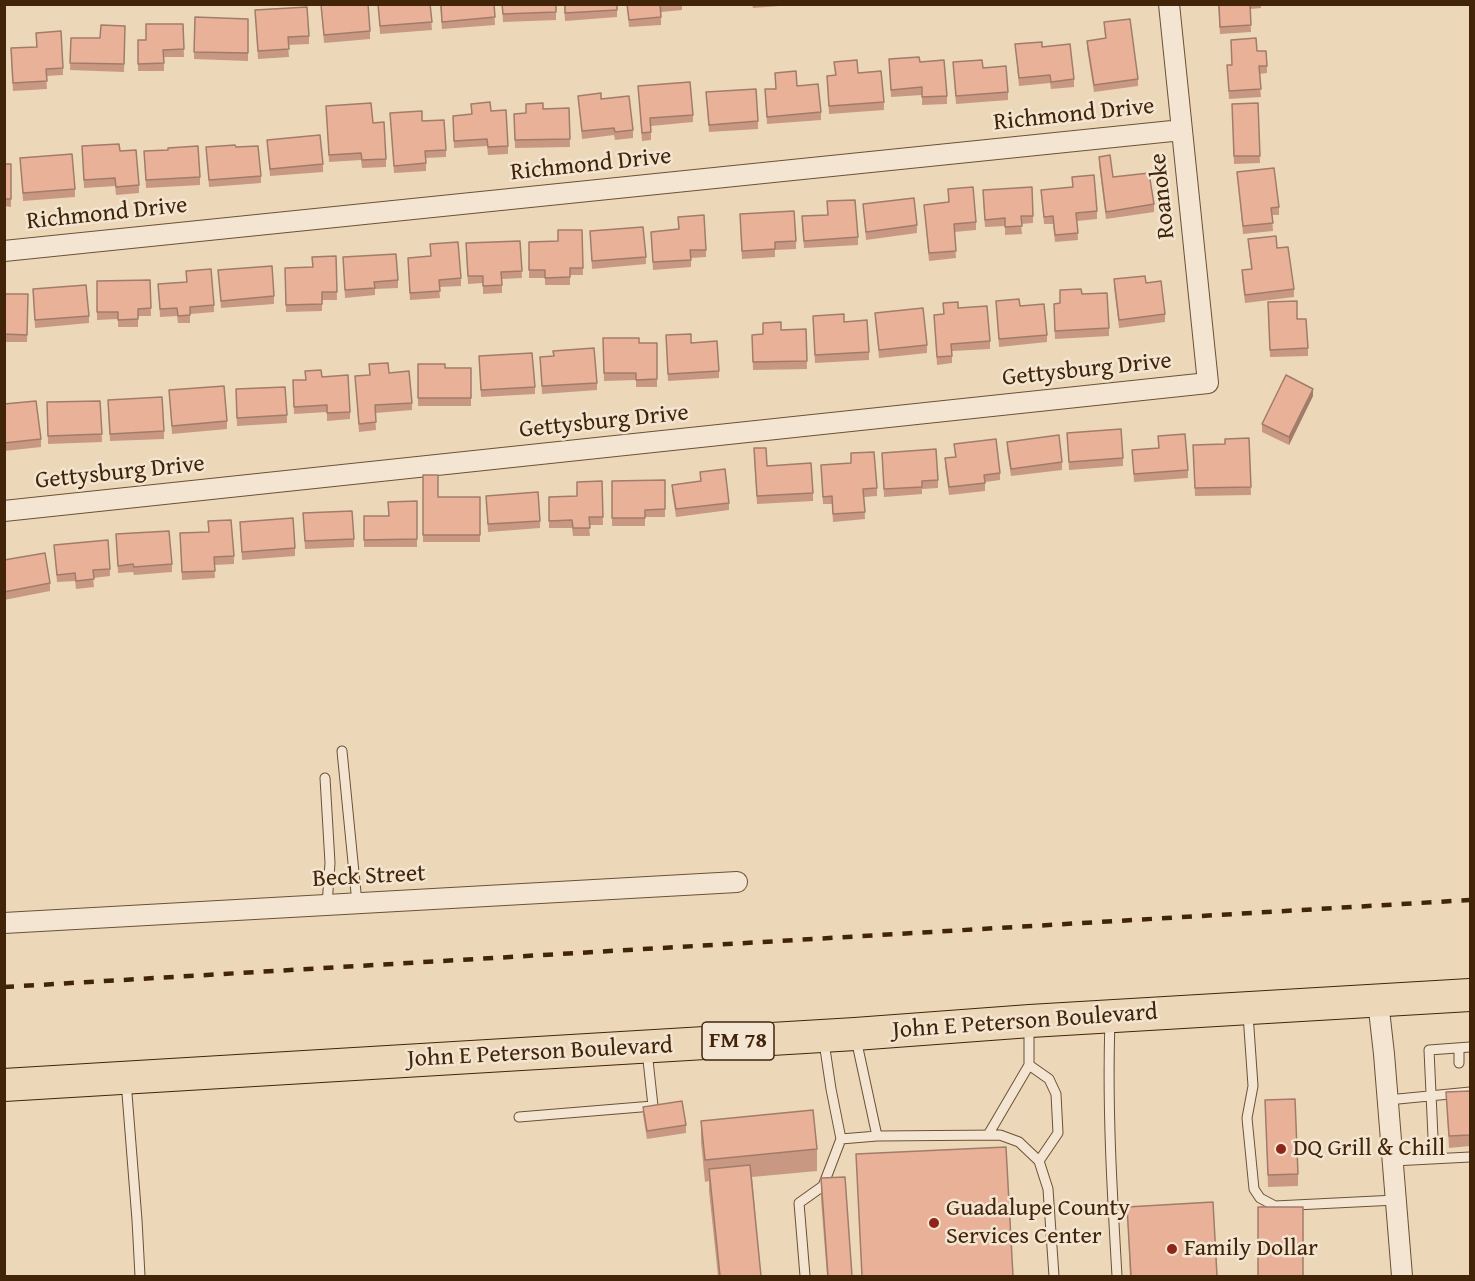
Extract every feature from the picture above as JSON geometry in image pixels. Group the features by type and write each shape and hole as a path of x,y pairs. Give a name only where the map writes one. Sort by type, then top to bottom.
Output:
{"main road":[{"name":"John E Peterson Boulevard","path":"4,1085 1470,995"}],"street":[{"name":"Roanoke","path":"1169,4 1208,383"},
{"name":"Richmond Drive","path":"4,250 1182,130"},
{"name":"Gettysburg Drive","path":"4,511 1208,383"},
{"name":"Beck Street","path":"4,923 737,882"},
{"path":"1378,1001 1402,1276"}],"lane":[{"path":"342,750 357,903"},
{"path":"325,778 330,862 327,905"},
{"path":"1248,1008 1253,1086 1248,1118 1254,1189 1260,1198 1275,1206 1396,1200"},
{"path":"1110,1016 1108,1076 1117,1276"},
{"path":"988,1135 1029,1065 1030,1021"},
{"path":"855,1034 877,1136"},
{"path":"805,1276 799,1203 823,1186 841,1139 824,1036"},
{"path":"519,1117 653,1106 646,1047"},
{"path":"1434,1159 1429,1050 1470,1047"},
{"path":"1459,1048 1459,1063"},
{"path":"1029,1065 1049,1079 1056,1094 1058,1134 1039,1161"},
{"path":"126,1078 140,1276"},
{"path":"1459,1082 1459,1093"},
{"path":"1388,1100 1470,1092"},
{"path":"841,1139 877,1136 1000,1135 1019,1142 1039,1161 1048,1189 1054,1276"},
{"path":"1393,1161 1470,1157"}],"building":[{"path":"368,4 370,31 324,35 321,5"},
{"path":"378,4 430,4 432,22 380,26"},
{"path":"441,4 494,4 495,17 442,22"},
{"path":"502,4 556,4 556,12 503,14"},
{"path":"565,4 617,4 617,10 565,13"},
{"path":"627,4 660,4 661,17 629,20"},
{"path":"1219,4 1250,4 1251,25 1220,27"},
{"path":"307,7 309,36 288,37 289,49 258,51 255,10"},
{"path":"195,17 248,19 248,53 194,52"},
{"path":"1130,19 1138,79 1094,85 1087,41 1106,38 1104,22"},
{"path":"146,24 183,24 184,49 163,50 164,63 138,64 138,40 146,40"},
{"path":"101,25 125,26 124,64 70,63 71,38 100,38"},
{"path":"61,31 63,68 46,69 47,81 13,83 11,48 37,47 36,33"},
{"path":"1256,38 1257,51 1266,51 1267,66 1259,66 1261,89 1229,91 1227,65 1232,65 1231,40"},
{"path":"1042,42 1042,47 1070,44 1074,79 1051,82 1050,75 1019,78 1015,44"},
{"path":"919,57 920,62 944,60 947,96 922,97 922,87 891,90 889,59"},
{"path":"857,60 858,73 881,71 884,102 829,106 827,76 836,75 834,62"},
{"path":"982,60 983,68 1006,66 1008,92 956,96 953,62"},
{"path":"796,71 797,86 818,84 821,112 767,117 765,89 776,89 775,73"},
{"path":"690,82 693,115 650,118 651,132 642,133 638,86"},
{"path":"756,89 758,121 709,125 706,92"},
{"path":"601,93 601,99 629,96 633,130 615,132 614,128 582,131 578,96"},
{"path":"490,102 491,111 506,110 508,146 488,147 487,139 454,141 453,116 472,114 471,104"},
{"path":"371,103 373,123 384,122 386,159 362,160 361,153 329,155 326,106"},
{"path":"543,103 543,109 569,108 570,139 515,140 514,114 526,113 526,104"},
{"path":"1258,103 1260,156 1234,156 1232,104"},
{"path":"422,111 422,121 444,120 446,150 425,151 426,163 394,166 390,113"},
{"path":"320,135 323,164 270,169 267,140"},
{"path":"119,144 120,151 136,150 139,185 116,187 115,178 84,180 82,146"},
{"path":"235,145 236,147 258,146 261,176 209,180 206,147"},
{"path":"198,146 200,177 146,180 144,151"},
{"path":"72,154 75,189 23,193 20,158"},
{"path":"1110,155 1113,177 1149,173 1154,204 1106,212 1099,157"},
{"path":"4,164 11,164 11,199 4,199"},
{"path":"1274,168 1279,207 1271,208 1273,223 1243,226 1237,172"},
{"path":"1094,175 1097,211 1076,213 1078,233 1055,235 1053,216 1044,217 1041,190 1073,187 1072,177"},
{"path":"973,187 976,222 954,224 956,251 929,253 924,205 949,202 948,189"},
{"path":"1032,187 1033,216 1021,216 1022,226 1005,227 1005,218 985,220 983,190"},
{"path":"914,198 917,225 866,232 863,204"},
{"path":"855,200 858,237 804,241 802,216 828,215 827,201"},
{"path":"794,211 796,241 775,242 775,249 742,251 740,214"},
{"path":"704,215 706,250 690,250 691,260 653,262 651,232 679,229 678,217"},
{"path":"643,227 646,257 592,261 590,231"},
{"path":"558,230 582,230 583,268 570,268 570,277 545,278 545,270 529,270 529,242 558,241"},
{"path":"1276,236 1277,248 1288,247 1294,289 1245,295 1242,270 1252,269 1248,239"},
{"path":"520,241 522,271 501,272 502,285 483,286 483,276 468,276 466,243"},
{"path":"458,242 461,278 439,280 440,291 410,293 408,258 431,256 430,244"},
{"path":"396,254 398,280 374,282 375,288 345,290 343,257"},
{"path":"336,256 337,292 322,292 322,304 286,305 285,268 313,267 312,257"},
{"path":"272,266 274,296 221,301 218,270"},
{"path":"211,269 214,305 190,307 190,315 178,316 177,308 160,309 158,284 187,282 186,271"},
{"path":"1145,276 1146,283 1161,281 1165,314 1119,320 1114,279"},
{"path":"150,280 151,308 138,309 138,319 118,320 118,312 97,312 97,281"},
{"path":"86,285 89,316 35,320 33,289"},
{"path":"1081,289 1082,294 1107,293 1109,328 1055,331 1054,304 1060,303 1060,290"},
{"path":"4,294 28,294 27,335 4,334"},
{"path":"1019,299 1020,306 1044,304 1047,335 999,339 996,301"},
{"path":"1297,301 1297,319 1306,319 1308,348 1270,350 1268,302"},
{"path":"958,302 958,308 987,306 990,341 951,344 952,356 937,357 934,315 944,314 943,303"},
{"path":"923,308 927,345 879,350 875,313"},
{"path":"844,314 844,322 867,320 869,352 815,355 813,316"},
{"path":"781,322 781,330 806,329 807,361 753,362 752,335 763,334 763,323"},
{"path":"691,334 691,343 717,341 719,371 668,374 666,335"},
{"path":"603,338 639,338 639,343 657,343 657,379 636,380 636,373 604,373"},
{"path":"594,348 597,383 542,386 540,357 554,356 553,351"},
{"path":"532,353 535,387 481,390 479,356"},
{"path":"388,363 389,373 409,371 412,403 375,405 376,422 359,424 355,376 370,375 369,364"},
{"path":"418,364 445,364 445,368 471,368 471,398 418,398"},
{"path":"321,370 322,377 348,375 350,412 327,413 327,405 294,407 293,380 306,380 305,371"},
{"path":"1286,375 1313,389 1289,437 1262,424"},
{"path":"224,386 227,421 172,426 169,390"},
{"path":"285,387 287,415 237,418 236,389"},
{"path":"162,397 164,431 110,434 108,400"},
{"path":"36,401 41,439 4,443 4,404"},
{"path":"100,401 102,434 48,436 47,402"},
{"path":"1121,429 1123,458 1069,462 1067,433"},
{"path":"1185,434 1188,470 1134,474 1132,450 1159,448 1158,436"},
{"path":"1059,435 1062,462 1011,469 1007,442"},
{"path":"1249,438 1251,487 1195,488 1193,445 1225,444 1225,439"},
{"path":"996,439 1000,473 984,475 985,483 949,487 945,458 956,457 954,444"},
{"path":"754,448 766,448 767,466 811,463 813,493 757,496"},
{"path":"936,449 938,480 922,481 922,487 884,489 882,453"},
{"path":"874,452 877,488 863,489 865,512 833,514 832,496 823,497 821,465 851,463 851,453"},
{"path":"725,469 729,503 676,509 672,485 701,481 700,472"},
{"path":"423,475 438,475 438,497 480,497 480,535 423,535"},
{"path":"665,480 665,509 645,510 645,518 612,518 612,481"},
{"path":"602,481 603,517 589,517 590,528 573,528 572,520 549,521 549,497 577,496 577,482"},
{"path":"538,492 540,521 488,524 486,496"},
{"path":"417,501 417,539 364,540 364,516 389,516 388,502"},
{"path":"352,511 354,539 305,541 303,513"},
{"path":"293,518 295,548 242,552 240,522"},
{"path":"231,520 234,556 214,557 215,571 182,572 180,533 209,532 208,521"},
{"path":"169,531 172,564 118,566 116,534"},
{"path":"108,540 110,569 93,570 94,579 76,581 75,573 57,575 54,545"},
{"path":"45,553 50,583 4,592 4,560"},
{"path":"1470,1091 1470,1135 1449,1136 1446,1092"},
{"name":"DQ Grill & Chill","path":"1295,1099 1298,1174 1268,1175 1265,1100"},
{"path":"682,1101 686,1125 647,1131 643,1107"},
{"path":"813,1110 817,1149 705,1160 701,1121"},
{"name":"Guadalupe County Services Center","path":"1006,1147 1013,1276 862,1276 856,1154"},
{"path":"750,1165 761,1276 720,1276 709,1169"},
{"path":"845,1177 852,1276 828,1276 821,1178"},
{"name":"Family Dollar","path":"1213,1202 1217,1276 1131,1276 1127,1207"},
{"path":"1258,1207 1303,1207 1303,1276 1258,1276"}],"railway":[{"path":"4,987 1470,900"}],"place":[{"name":"DQ Grill & Chill","path":"1281,1149"},
{"name":"Guadalupe County Services Center","path":"934,1223"},
{"name":"Family Dollar","path":"1172,1249"}]}
